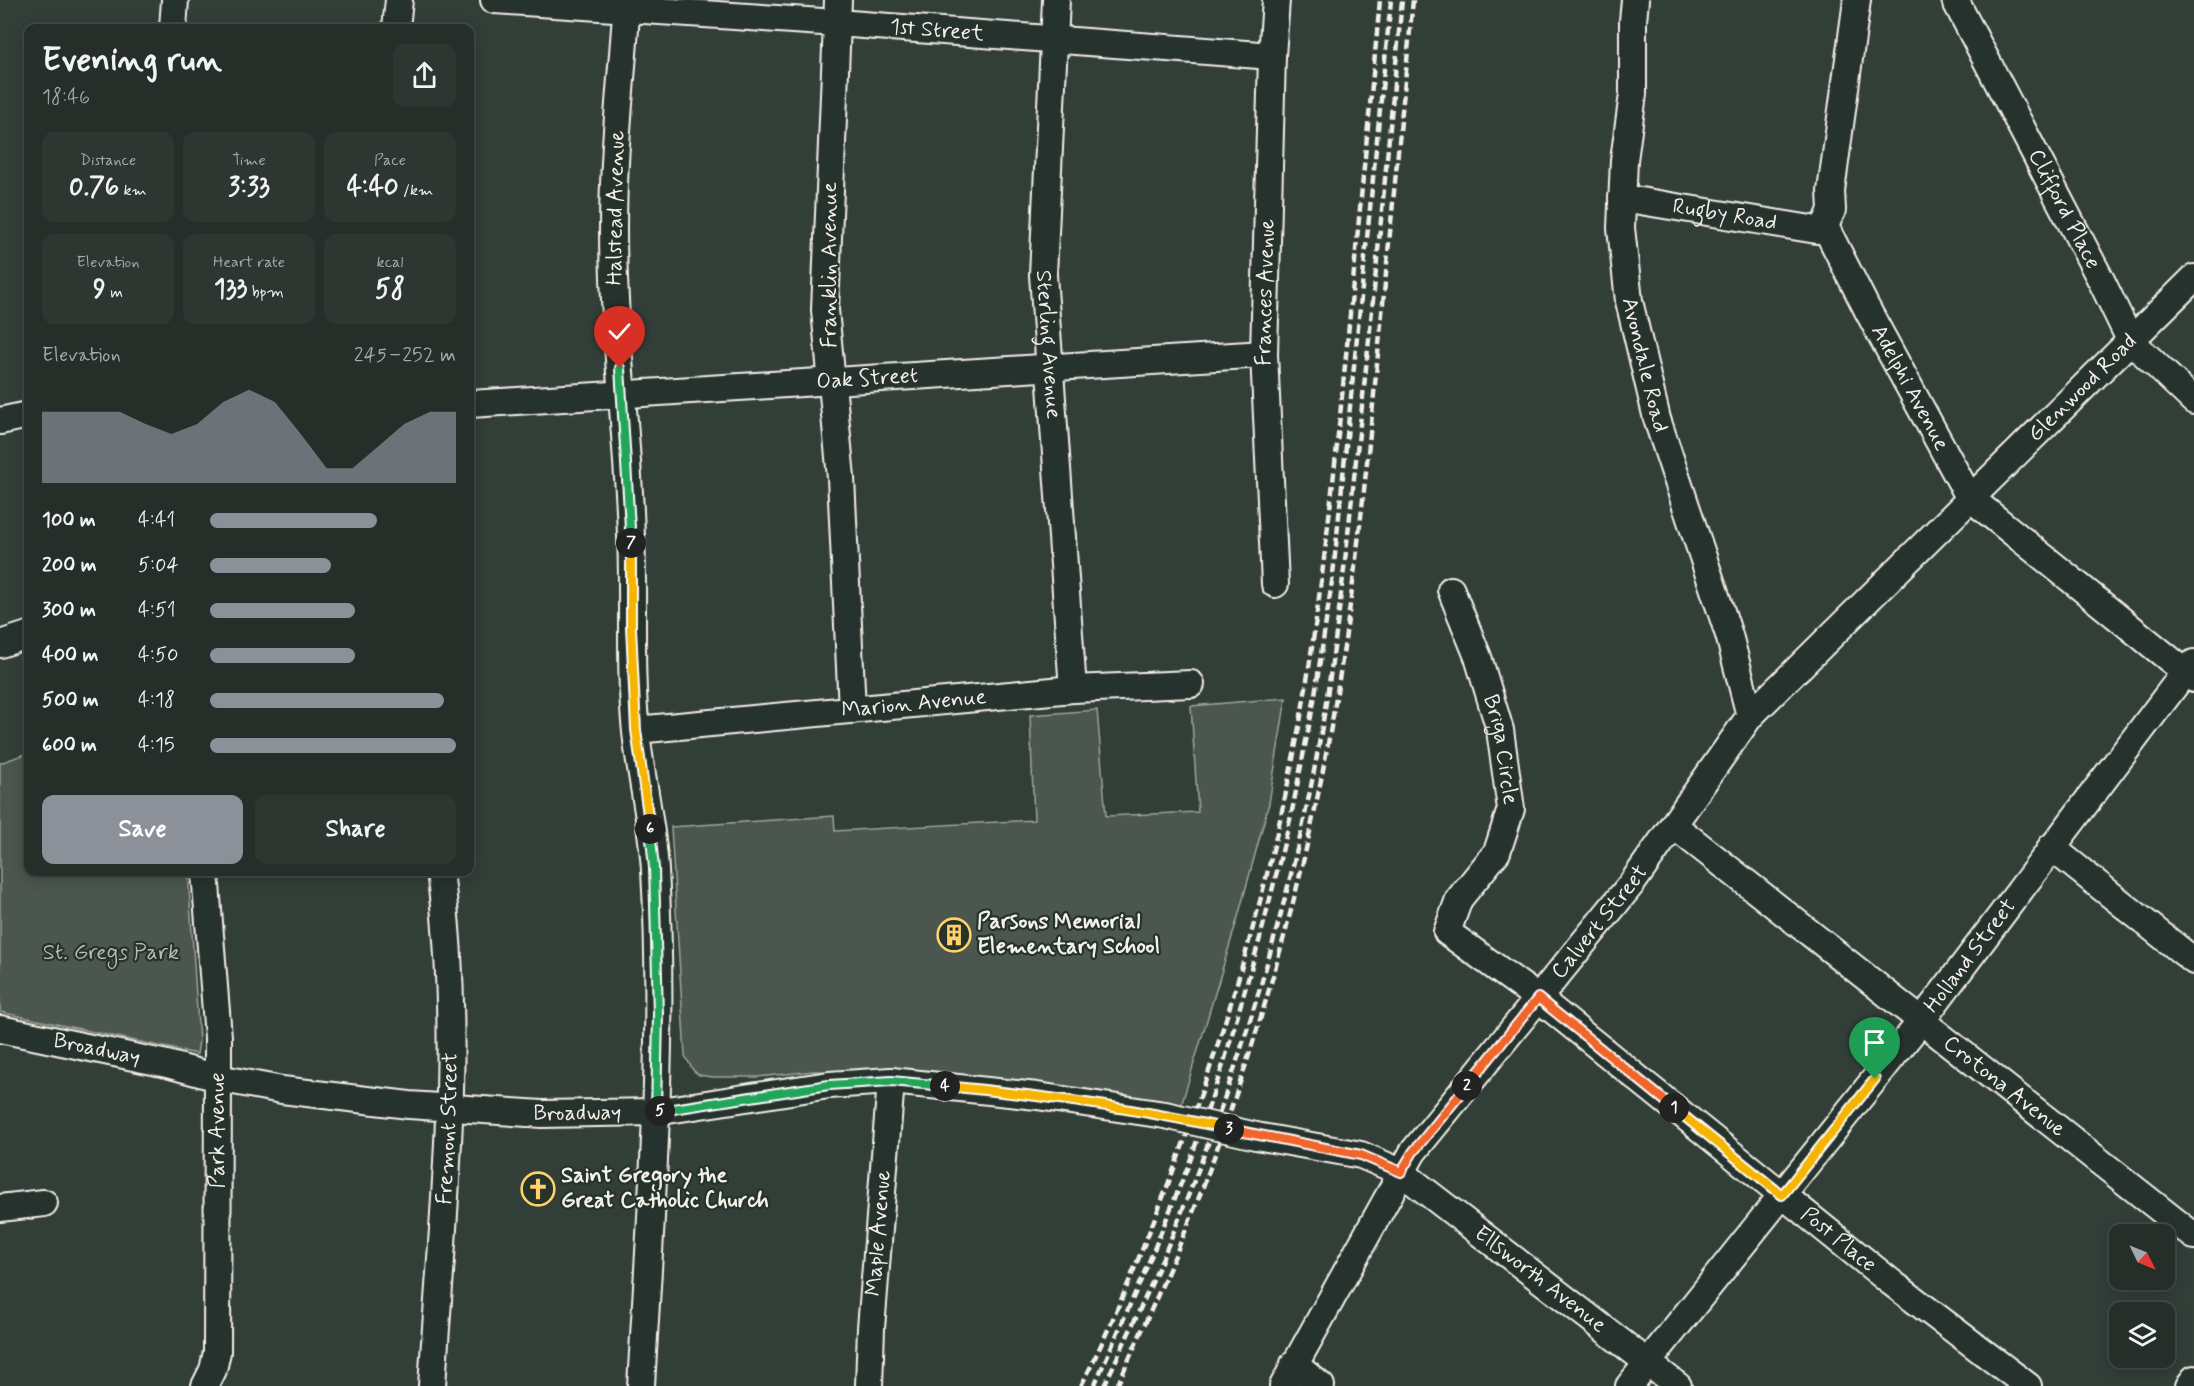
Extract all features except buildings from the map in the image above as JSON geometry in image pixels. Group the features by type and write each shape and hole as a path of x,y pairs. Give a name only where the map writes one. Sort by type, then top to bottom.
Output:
{"street":[{"path":"173,24 175,0"},
{"path":"396,24 399,0"},
{"name":"1st Street","path":"494,0 838,11 1053,39 1272,56"},
{"name":"Sterling Avenue","path":"1056,0 1043,275 1073,689"},
{"name":"Frances Avenue","path":"1275,584 1264,354 1272,56 1276,0"},
{"name":"Avondale Road","path":"1635,0 1632,94 1624,160 1621,228 1629,301 1657,419 1729,635 1750,716"},
{"path":"1825,226 1832,210 1831,191 1857,0"},
{"name":"Clifford Place","path":"1956,0 2130,340 2194,401"},
{"name":"Halstead Avenue","path":"627,4 617,130 613,231 614,288 632,538 631,627 636,730 648,805 654,868 658,1014 656,1112 641,1386"},
{"name":"Franklin Avenue","path":"838,11 825,310 841,478 852,710"},
{"name":"Rugby Road","path":"1622,198 1817,230 1825,226"},
{"name":"Adelphi Avenue","path":"1825,226 1867,309 1969,497 2191,672"},
{"name":"Glenwood Road","path":"1969,497 2194,278"},
{"name":"Oak Street","path":"474,405 1264,354"},
{"path":"0,421 24,416"},
{"name":"Calvert Street","path":"1289,1375 1413,1152 1633,882 1750,716 1969,497"},
{"name":"Briga Circle","path":"1451,590 1478,657 1500,730 1511,808 1497,852 1459,899 1448,932 1538,998"},
{"path":"0,644 24,636"},
{"name":"Holland Street","path":"1629,1386 1922,1020 2051,847 2191,672"},
{"name":"Marion Avenue","path":"636,730 1073,689 1191,684"},
{"name":"Crotona Avenue","path":"1673,825 2194,1236"},
{"path":"2051,847 2194,961"},
{"name":"Park Avenue","path":"205,876 218,1037 218,1078 217,1352 213,1370 205,1386"},
{"name":"Fremont Street","path":"432,1386 450,1108 450,1009 445,910 441,876"},
{"name":"Post Place","path":"1538,998 1892,1283 2028,1386"},
{"name":"Broadway","path":"0,1029 156,1062 218,1078 282,1090 409,1105 542,1114 656,1112 829,1085 891,1081 1037,1096 1164,1115 1256,1136 1361,1155 1401,1172"},
{"name":"Maple Avenue","path":"869,1386 872,1308 891,1081"},
{"name":"Ellsworth Avenue","path":"1401,1172 1678,1386"},
{"path":"0,1208 44,1203"},
{"path":"1289,1375 1322,1386"},
{"path":"2189,1386 2194,1379"}],"green space":[{"path":"1286,698 1269,803 1238,917 1179,1113 913,1074 814,1071 758,1077 712,1077 699,1075 693,1070 685,1056 671,827 834,816 835,831 1034,820 1030,715 1097,710 1106,816 1198,812 1191,706"},
{"name":"St. Gregs Park","path":"24,754 24,876 188,876 199,1041 197,1054 0,1012 0,763"}],"railway":[{"path":"1081,1386 1139,1258 1203,1089 1243,961 1278,831 1304,699 1319,598 1347,344 1380,0"},
{"path":"1094,1386 1189,1164 1224,1062 1260,938 1291,816 1314,701 1333,575 1391,0"},
{"path":"1104,1386 1181,1215 1242,1047 1276,933 1304,819 1328,692 1345,564 1402,0"},
{"path":"1117,1386 1189,1223 1254,1039 1303,863 1325,762 1344,649 1359,535 1413,0"}],"place":[{"name":"Parsons Memorial Elementary School","path":"954,935"},
{"name":"Saint Gregory the Great Catholic Church","path":"538,1189"}],"route":[{"path":"620,368 632,538 631,627 636,730 648,805 654,868 658,1014 656,1112 699,1103 829,1085 891,1081 1037,1096 1158,1114 1256,1136 1361,1155 1401,1172 1413,1152 1538,998 1782,1195 1875,1079"}]}
